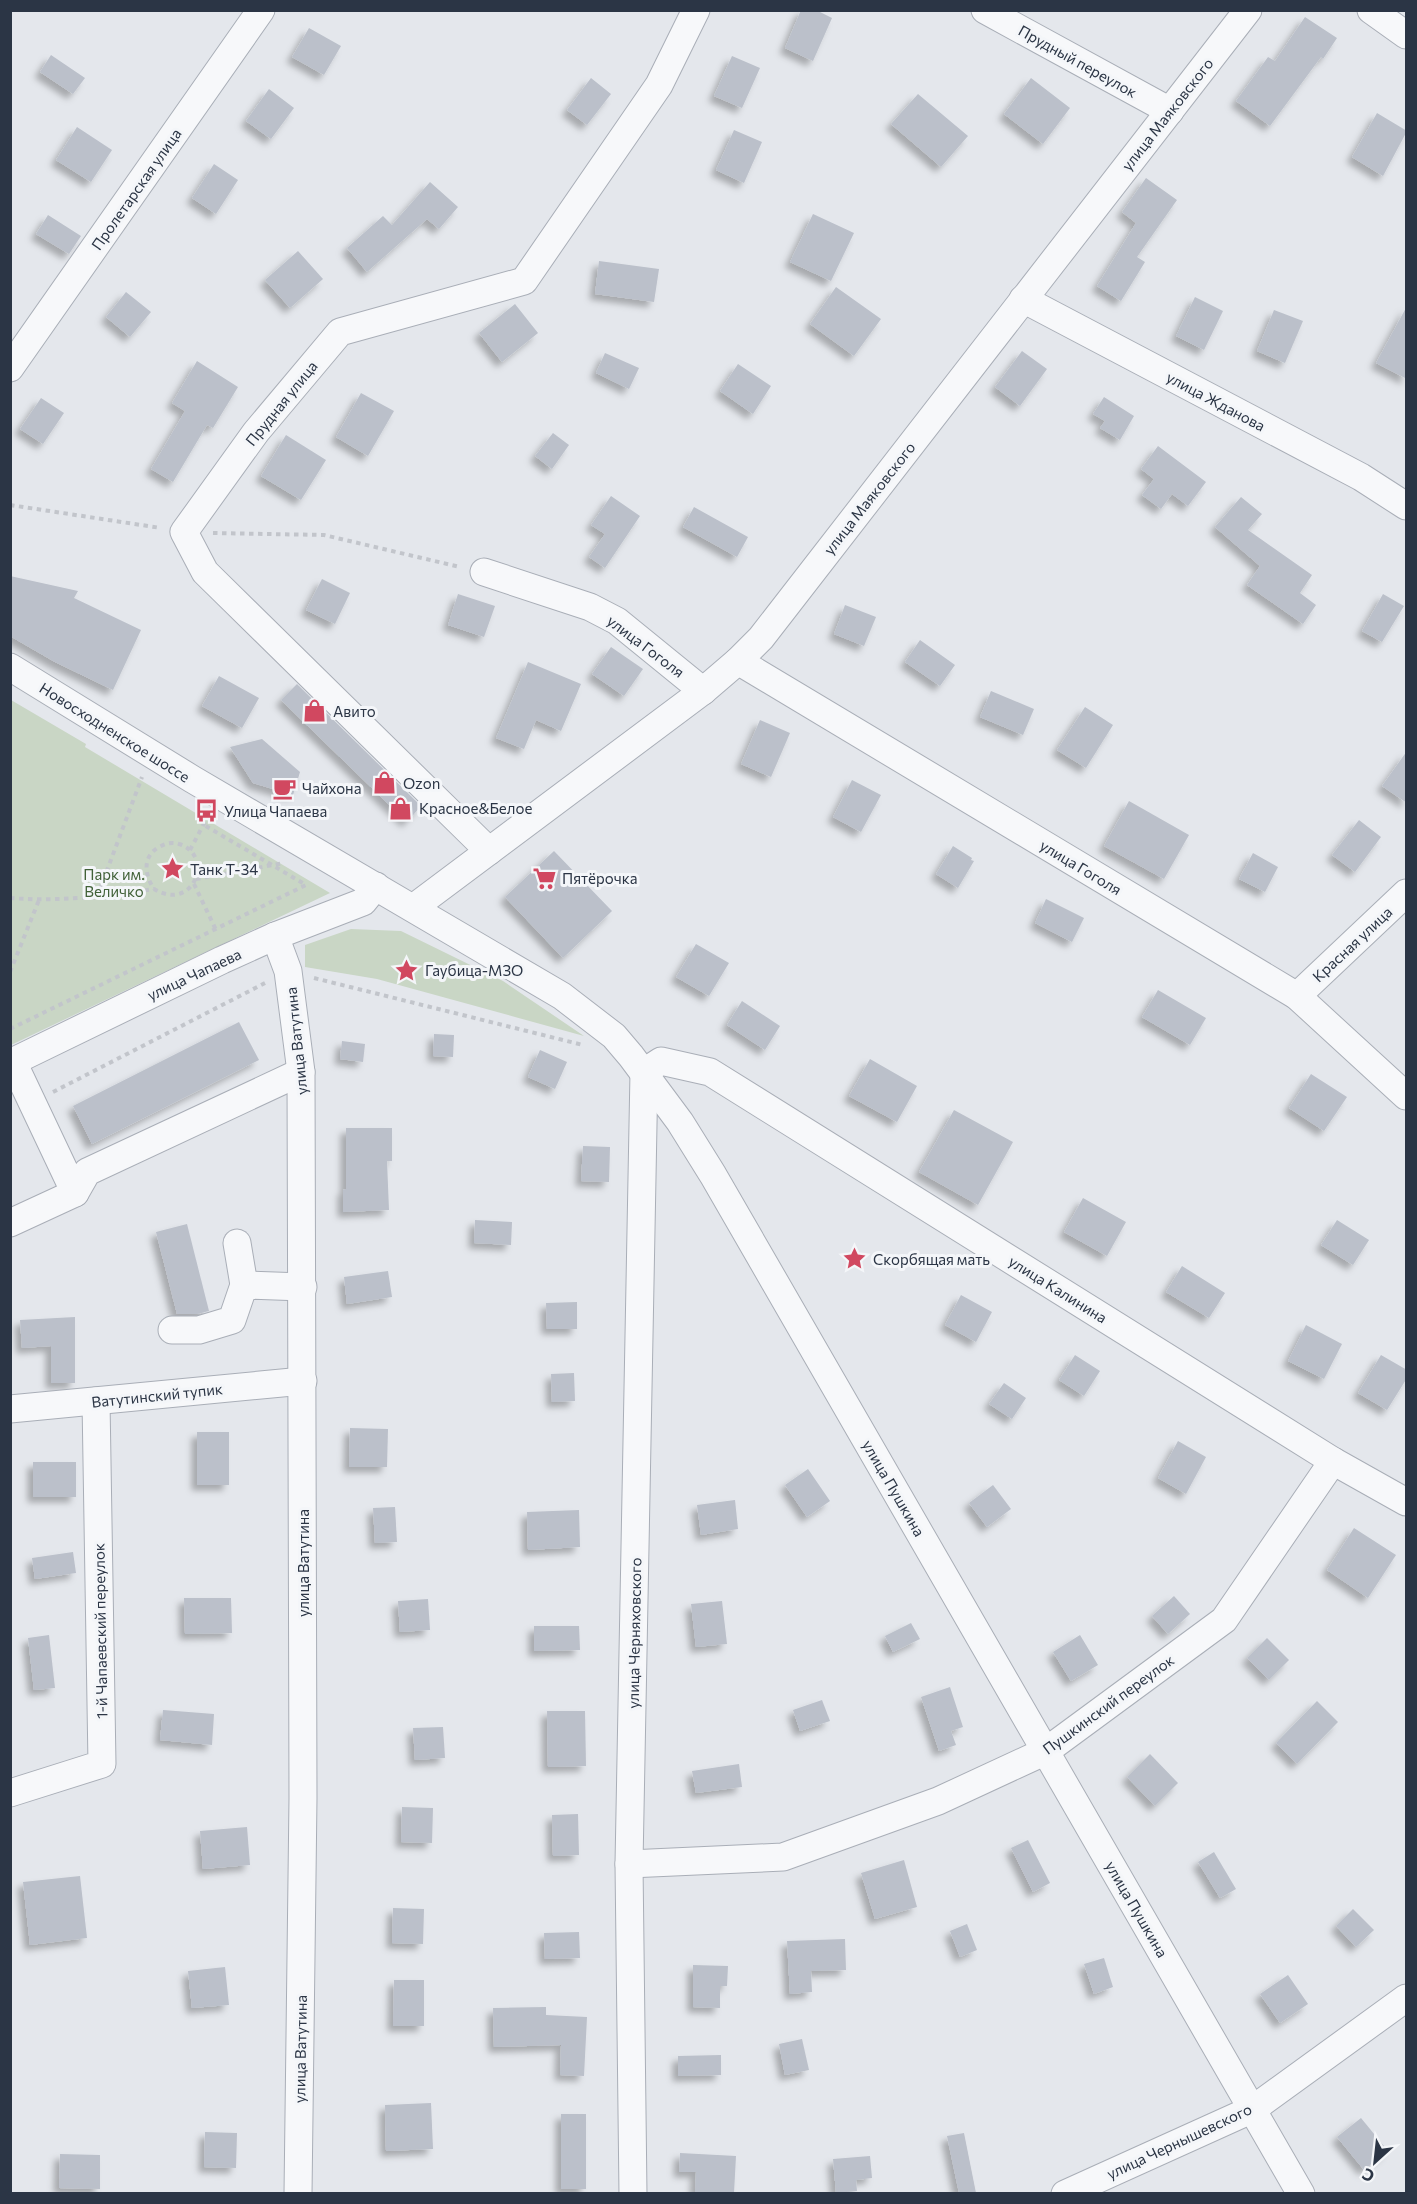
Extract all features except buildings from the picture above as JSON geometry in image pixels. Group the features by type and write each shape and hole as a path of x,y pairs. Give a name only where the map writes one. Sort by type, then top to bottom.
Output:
{"street":[{"name":"Пролетарская улица","path":"10,368 261,10"},
{"name":"Прудная улица","path":"184,532 256,432 340,332 524,281 659,85 696,10"},
{"name":"Прудный переулок","path":"985,10 1170,111"},
{"name":"улица Маяковского","path":"413,908 703,691 761,638 1248,10"},
{"path":"1371,10 1407,35"},
{"name":"улица Жданова","path":"1023,298 1361,477 1407,506"},
{"path":"184,532 205,572 489,851"},
{"name":"улица Гоголя","path":"484,572 590,607 617,621 703,691"},
{"name":"улица Гоголя","path":"738,661 1297,996 1407,1096"},
{"name":"Новосходненское шоссе","path":"10,667 192,779 376,886"},
{"name":"улица Пушкина","path":"376,886 571,1002 614,1036 644,1072 680,1122 713,1175 1301,2193"},
{"name":"улица Чапаева","path":"12,1062 275,936 363,902 376,886"},
{"name":"Красная улица","path":"1297,996 1407,892"},
{"name":"улица Ватутина","path":"275,936 288,971 301,1072 303,1798 298,2193"},
{"name":"улица Калинина","path":"644,1072 661,1061 710,1072 1333,1461 1407,1502"},
{"path":"12,1062 75,1193"},
{"path":"10,1223 75,1193 87,1172 301,1072"},
{"name":"улица Черняховского","path":"633,2193 629,1864 644,1072"},
{"path":"172,1330 199,1330 232,1320 243,1285 237,1243"},
{"path":"243,1285 303,1287"},
{"name":"Ватутинский тупик","path":"10,1409 303,1381"},
{"name":"1-й Чапаевский переулок","path":"10,1793 102,1764 96,1401"},
{"name":"Пушкинский переулок","path":"629,1864 783,1857 938,1801 1046,1751 1224,1620 1333,1461"},
{"name":"улица Чернышевского","path":"1065,2193 1253,2109 1407,1998"}],"path":[{"path":"10,506 184,532 324,535 484,572"},
{"path":"96,897 146,769"},
{"path":"190,850 212,809"},
{"path":"10,1029 306,885 204,825"},
{"path":"165,843 183,845 190,850 197,864 196,879 194,884 182,894 162,893 154,888 148,879 146,871 150,854 165,843"},
{"path":"196,879 296,861 319,853"},
{"path":"194,884 230,957"},
{"path":"10,898 39,900 96,897 154,888"},
{"path":"10,972 39,900"},
{"path":"33,1102 288,971 584,1045"}],"green space":[{"name":"Парк им. Величко","path":"11,700 86,744 85,747 330,893 11,1045"},
{"path":"351,929 401,931 503,981 584,1036 377,979 305,967 305,945"}],"place":[{"name":"Авито","path":"315,711"},
{"name":"Ozon","path":"385,783"},
{"name":"Чайхона","path":"284,788"},
{"name":"Красное&Белое","path":"401,808"},
{"name":"Улица Чапаева","path":"206,811"},
{"name":"Танк Т-34","path":"172,869"},
{"name":"Пятёрочка","path":"544,878"},
{"name":"Гаубица-МЗО","path":"407,970"},
{"name":"Скорбящая мать","path":"855,1259"}]}
